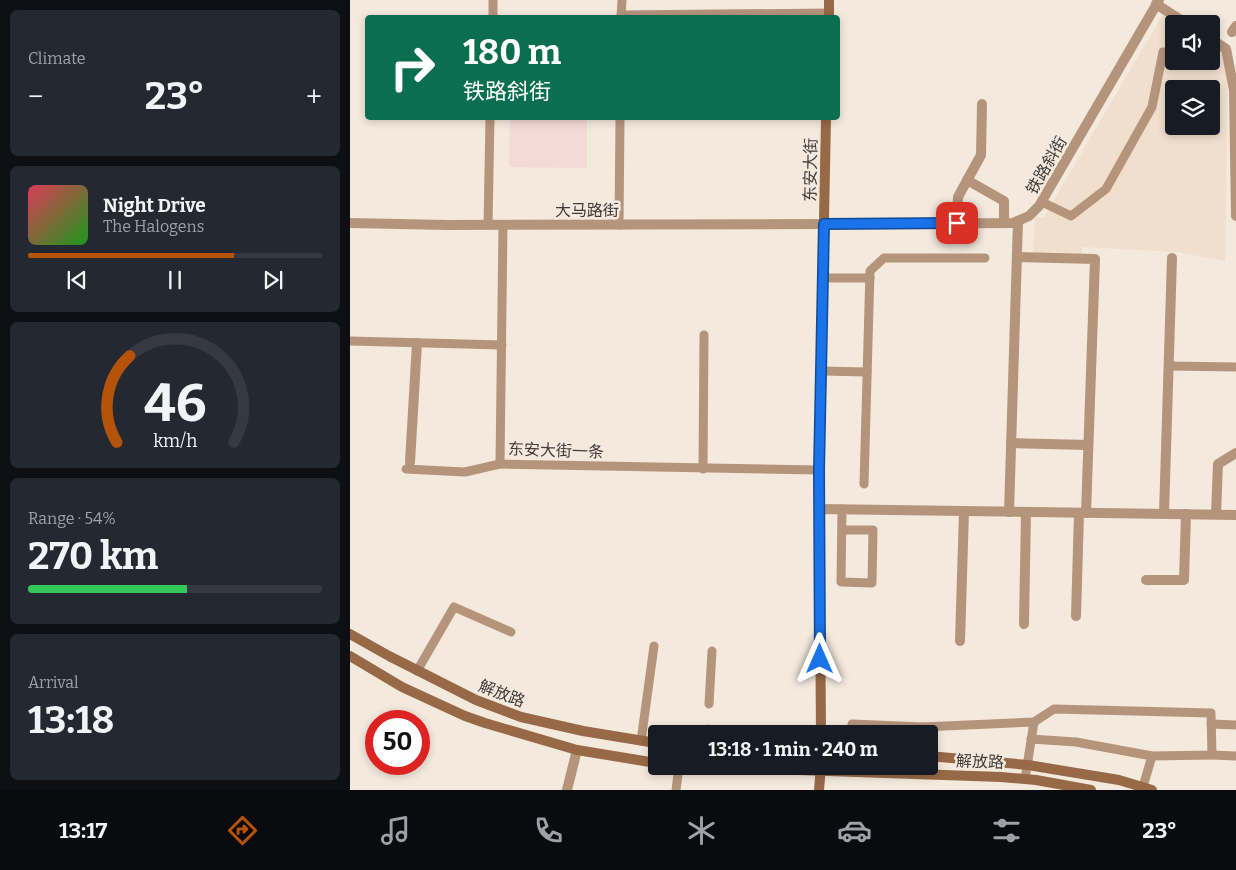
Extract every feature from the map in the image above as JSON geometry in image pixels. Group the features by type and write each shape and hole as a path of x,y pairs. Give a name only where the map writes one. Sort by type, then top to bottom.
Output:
{"main road":[{"path":"829,0 829,15"},
{"name":"东安大街","path":"821,725 819,470 826,120"},
{"name":"解放路","path":"350,634 417,671 476,700 521,717 583,731 648,742"},
{"name":"解放路","path":"350,656 402,686 465,716 518,734 577,750 648,763"},
{"name":"解放路","path":"938,757 1028,765 1119,780 1145,789"},
{"name":"解放路","path":"938,771 1001,776 1091,790"},
{"path":"819,790 820,775"}],"street":[{"path":"1158,2 1175,15"},
{"name":"铁路斜街","path":"824,224 1004,223 1018,221 1034,212 1042,202 1158,2"},
{"path":"1220,45 1236,54"},
{"path":"1226,49 1234,90 1236,216"},
{"path":"957,223 958,197 981,155 982,104"},
{"path":"967,180 1004,201 1004,223"},
{"path":"1008,512 1018,221"},
{"name":"大马路街","path":"351,225 824,224"},
{"path":"1017,258 1095,259 1088,445 1076,616"},
{"path":"1164,514 1172,258"},
{"path":"408,465 418,343"},
{"path":"1011,443 1088,445"},
{"path":"1216,514 1218,464 1236,453"},
{"path":"819,509 1236,515"},
{"path":"960,641 964,511"},
{"path":"1024,624 1026,512"},
{"path":"1146,580 1184,580 1186,514"},
{"path":"567,790 577,750"}],"lane":[{"path":"492,15 493,0"},
{"path":"621,15 622,0"},
{"path":"1042,202 1070,216 1106,189 1152,107 1163,52 1165,52"},
{"path":"488,225 490,120"},
{"path":"619,225 620,120"},
{"name":"东安大街一条","path":"504,225 500,464 819,470"},
{"path":"864,484 870,271 884,258 985,258"},
{"path":"823,278 870,278"},
{"path":"703,469 704,335"},
{"path":"350,342 502,345"},
{"path":"1169,366 1236,366"},
{"path":"821,371 867,372"},
{"path":"408,465 465,472 500,464"},
{"path":"842,509 841,582 872,583 873,530 842,530"},
{"path":"417,671 454,607 511,632"},
{"path":"641,741 654,646"},
{"path":"709,704 712,652"},
{"path":"938,729 1034,722 1054,709 1211,712 1212,755"},
{"path":"1025,779 1034,722"},
{"path":"852,724 864,725"},
{"path":"1211,724 1236,725"},
{"path":"1031,739 1076,742 1152,756 1236,756"},
{"path":"1145,789 1152,756"},
{"path":"676,790 678,775"}],"shaded area":[{"path":"1163,14 1165,15 1165,70 1220,70 1221,51 1228,81 1225,261 1177,252 1082,247 1082,256 1033,254 1035,217 1044,217"},
{"path":"510,120 587,120 587,168 509,167"}],"route":[{"path":"820,659 819,470 824,224 957,223"}]}
